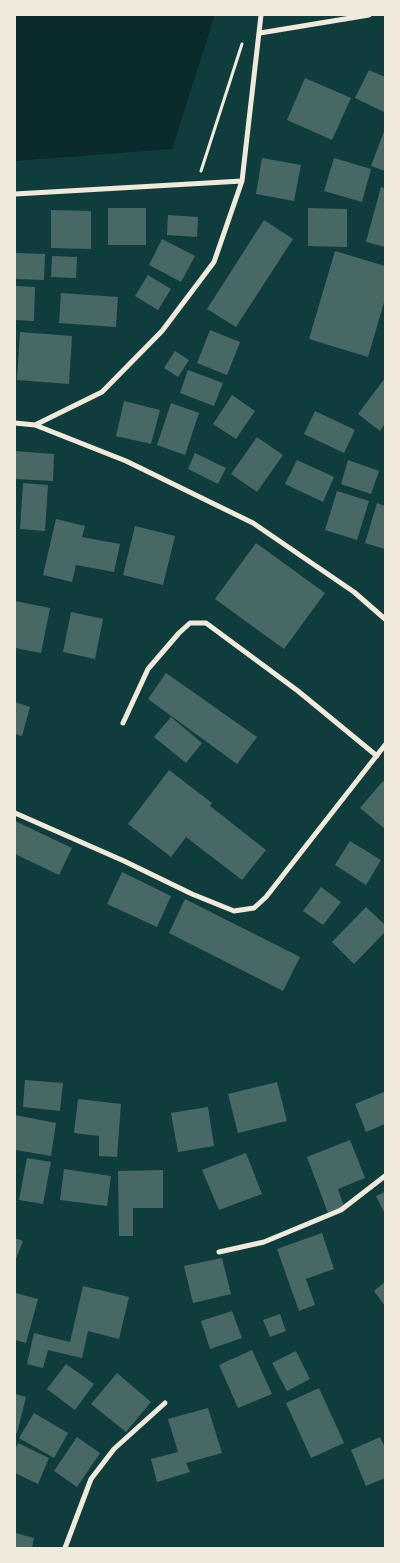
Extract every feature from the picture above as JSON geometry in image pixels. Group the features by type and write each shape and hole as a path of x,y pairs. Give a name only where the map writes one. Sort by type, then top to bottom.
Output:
{"street":[{"path":"35,425 102,392 162,330 214,262 242,181 261,15"},
{"path":"260,33 370,15"},
{"path":"15,194 242,181"},
{"path":"15,423 35,425 126,460 253,523 354,592 385,619"},
{"path":"123,723 148,669 190,623 206,623 298,691 377,756"},
{"path":"15,813 124,861 192,894 234,911 254,908 266,897 385,745"},
{"path":"219,1252 264,1242 341,1210 385,1176"},
{"path":"65,1548 91,1479 114,1449 165,1403"}],"path":[{"path":"196,185 242,43"}],"water":[{"path":"15,15 215,15 172,149 15,161"}],"building":[{"path":"369,70 385,77 384,112 355,98"},
{"path":"305,78 351,98 332,140 287,120"},
{"path":"385,129 385,171 371,166"},
{"path":"262,158 301,165 294,201 256,194"},
{"path":"334,158 371,169 362,202 324,191"},
{"path":"381,187 385,189 385,247 366,242"},
{"path":"108,208 146,208 146,245 108,245"},
{"path":"308,208 347,209 347,247 308,246"},
{"path":"51,210 91,211 91,249 51,248"},
{"path":"168,215 198,217 197,237 167,235"},
{"path":"264,220 293,239 236,327 207,309"},
{"path":"162,239 195,256 181,282 149,265"},
{"path":"335,251 385,266 385,299 368,357 309,339"},
{"path":"15,253 45,254 44,280 15,279"},
{"path":"52,256 77,257 76,278 51,277"},
{"path":"148,275 171,289 158,310 135,296"},
{"path":"15,286 35,287 34,321 15,320"},
{"path":"61,293 118,297 116,327 59,323"},
{"path":"210,330 240,342 227,375 197,363"},
{"path":"20,332 72,336 69,384 17,380"},
{"path":"175,351 189,360 178,377 164,368"},
{"path":"188,370 223,383 214,406 180,393"},
{"path":"385,378 385,424 380,431 358,414"},
{"path":"232,395 255,411 236,439 213,424"},
{"path":"124,401 160,410 151,444 116,436"},
{"path":"171,403 199,413 185,455 157,445"},
{"path":"315,411 355,430 344,453 304,434"},
{"path":"257,437 283,455 257,492 231,474"},
{"path":"15,451 54,454 53,481 15,479"},
{"path":"195,453 226,468 218,484 188,469"},
{"path":"297,460 334,477 323,502 285,484"},
{"path":"348,460 379,471 371,494 341,484"},
{"path":"23,483 48,485 45,531 20,529"},
{"path":"337,491 369,501 357,540 325,530"},
{"path":"377,503 385,506 385,549 365,543"},
{"path":"56,519 85,526 82,537 120,544 114,572 76,565 72,582 43,575"},
{"path":"135,526 175,536 163,585 123,575"},
{"path":"256,543 325,593 284,649 215,599"},
{"path":"15,601 50,608 41,653 15,648"},
{"path":"71,612 103,619 95,659 63,652"},
{"path":"166,673 257,737 237,764 148,699"},
{"path":"15,702 30,707 22,736 15,734"},
{"path":"171,717 202,743 186,763 154,737"},
{"path":"169,770 212,803 210,806 266,850 242,880 186,837 171,857 128,824"},
{"path":"383,781 385,782 385,829 360,808"},
{"path":"15,821 72,848 59,875 15,854"},
{"path":"350,841 381,860 366,885 335,865"},
{"path":"122,872 171,896 157,927 107,904"},
{"path":"321,887 341,902 323,925 303,911"},
{"path":"185,899 300,957 283,991 169,933"},
{"path":"366,907 385,925 385,932 354,964 332,942"},
{"path":"25,1080 63,1083 60,1111 23,1107"},
{"path":"277,1082 287,1121 238,1133 228,1094"},
{"path":"384,1092 385,1124 366,1132 355,1104"},
{"path":"78,1099 121,1104 117,1157 99,1156 99,1136 74,1133"},
{"path":"208,1107 214,1146 178,1152 171,1113"},
{"path":"15,1115 56,1123 51,1156 15,1150"},
{"path":"350,1140 365,1178 338,1189 344,1207 328,1213 307,1157"},
{"path":"246,1153 262,1194 219,1210 202,1170"},
{"path":"27,1158 51,1162 43,1204 19,1200"},
{"path":"64,1169 111,1176 107,1206 60,1200"},
{"path":"163,1170 163,1208 133,1208 133,1236 119,1236 118,1171"},
{"path":"385,1192 385,1214 376,1196"},
{"path":"322,1233 334,1269 306,1279 315,1305 299,1311 277,1249"},
{"path":"15,1238 23,1241 15,1261"},
{"path":"222,1258 231,1294 193,1303 184,1266"},
{"path":"385,1282 385,1306 374,1291"},
{"path":"83,1286 129,1297 119,1339 88,1331 82,1358 48,1350 43,1368 27,1364 34,1333 70,1342"},
{"path":"15,1293 38,1299 26,1343 15,1340"},
{"path":"232,1311 242,1338 210,1349 201,1321"},
{"path":"280,1314 286,1331 270,1337 263,1320"},
{"path":"252,1350 272,1394 238,1408 219,1365"},
{"path":"296,1351 310,1379 287,1391 272,1363"},
{"path":"66,1364 94,1384 75,1410 47,1389"},
{"path":"117,1373 151,1402 126,1432 91,1404"},
{"path":"319,1388 344,1443 311,1458 286,1403"},
{"path":"15,1394 26,1397 17,1433 15,1433"},
{"path":"208,1408 222,1453 186,1463 190,1472 157,1482 151,1459 178,1452 168,1419"},
{"path":"34,1413 68,1433 54,1458 19,1438"},
{"path":"77,1437 100,1453 77,1487 54,1471"},
{"path":"380,1437 385,1448 385,1478 366,1486 351,1450"},
{"path":"18,1443 49,1458 38,1484 15,1473 15,1450"},
{"path":"15,1533 34,1538 32,1548 15,1548"}]}
